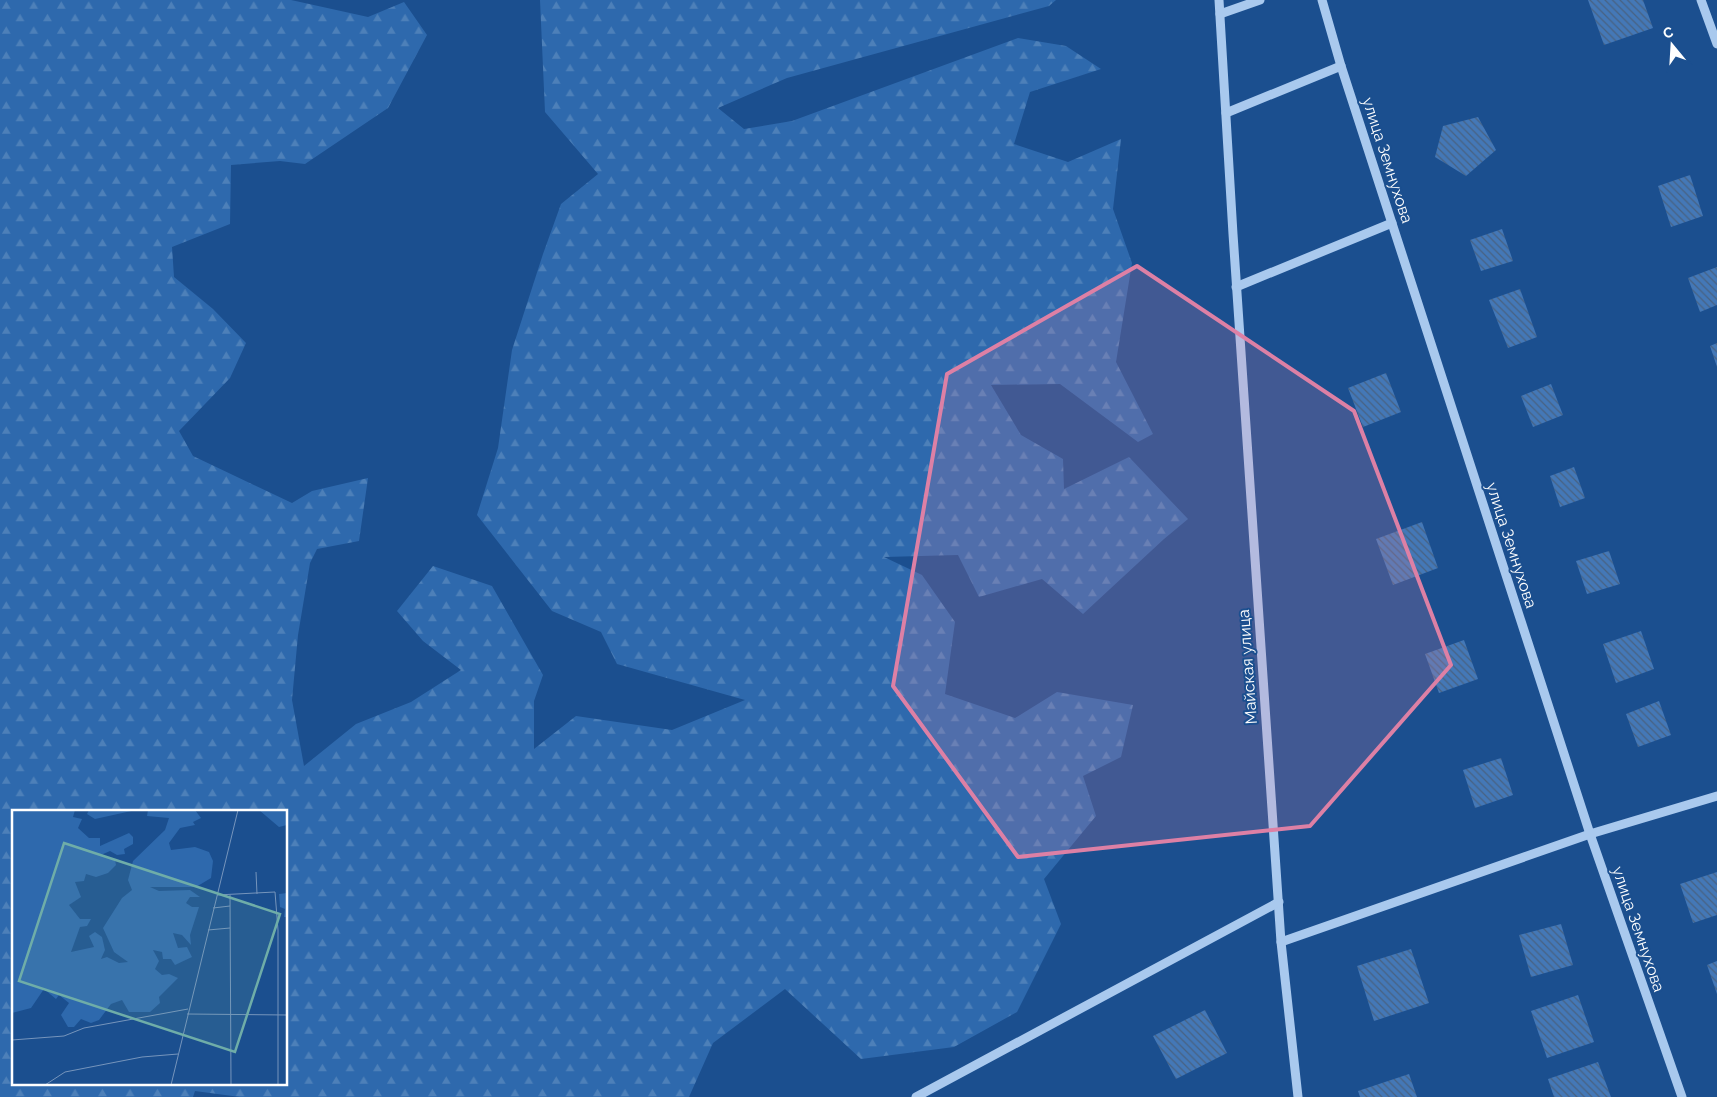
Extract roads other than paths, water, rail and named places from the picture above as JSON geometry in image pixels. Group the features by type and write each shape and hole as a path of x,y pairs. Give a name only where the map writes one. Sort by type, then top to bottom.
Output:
{"street":[{"name":"Майская улица","path":"1219,0 1236,287 1281,942 1298,1097"},
{"path":"1220,14 1260,0"},
{"name":"улица Земнухова","path":"1322,0 1341,66 1590,834 1682,1097"},
{"path":"1701,0 1717,44"},
{"path":"1226,113 1341,66"},
{"path":"1236,287 1392,223"},
{"path":"1281,942 1590,834 1717,796"},
{"path":"916,1097 1279,902"}]}
